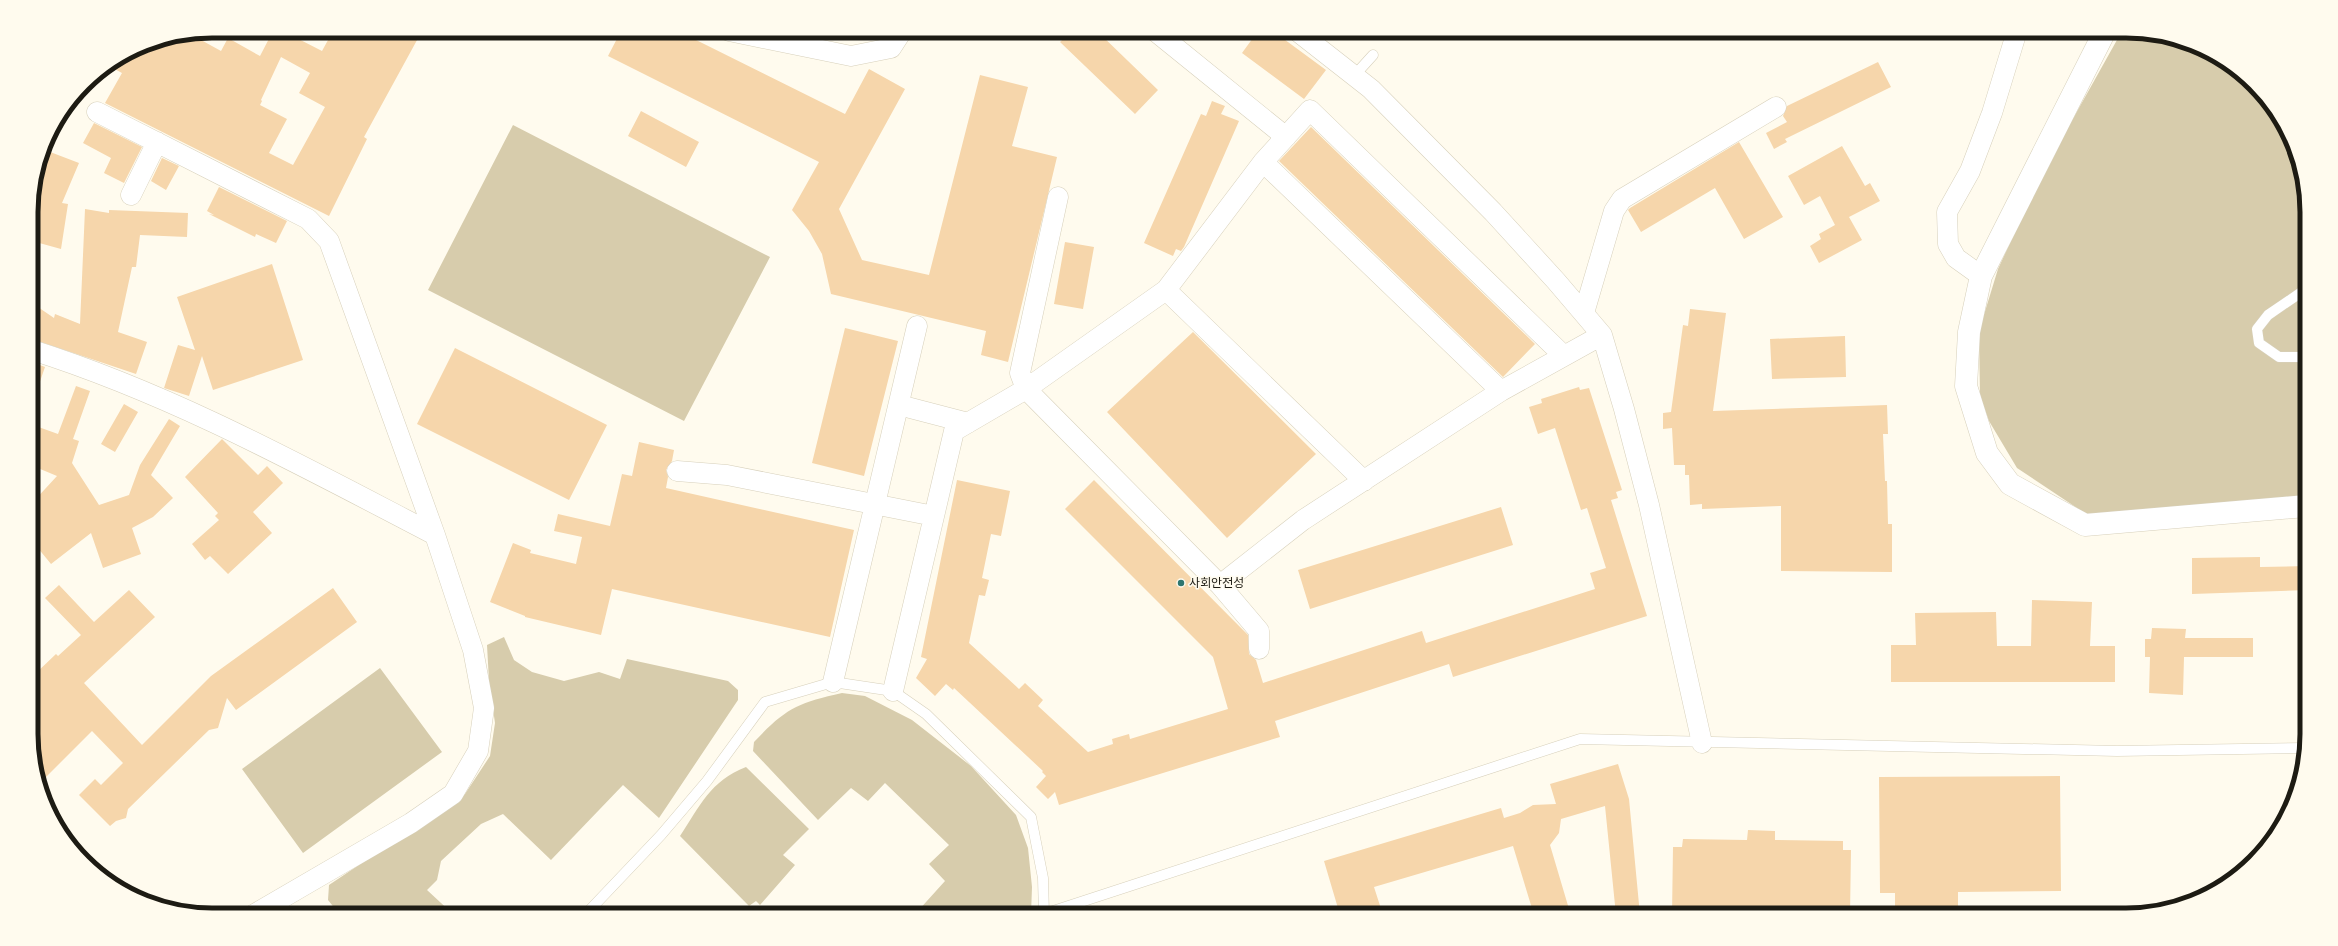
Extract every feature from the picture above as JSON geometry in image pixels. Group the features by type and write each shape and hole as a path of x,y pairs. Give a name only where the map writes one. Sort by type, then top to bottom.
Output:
{"street":[{"path":"763,38 851,56 891,48 897,38"},
{"path":"1164,38 1286,137"},
{"path":"1306,38 1371,89 1493,212 1602,335 1624,409 1649,505 1702,743"},
{"path":"1981,276 1956,258 1948,244 1948,212 1952,201 1970,171 2015,38"},
{"path":"2101,38 1981,276 1969,332 1966,386 1987,453 2010,484 2085,525 2300,507"},
{"path":"1584,314 1614,211 1622,199 1776,107"},
{"path":"893,691 954,431 1026,389 1166,290 1263,162 1310,110 1564,356"},
{"path":"97,112 308,219 329,241 435,535 473,650 484,708 478,751 453,794 411,823 266,908"},
{"path":"131,195 157,142"},
{"path":"1263,162 1501,391"},
{"path":"1058,197 1020,373 1026,389 1220,585 1259,631 1259,648"},
{"path":"1166,290 1364,481"},
{"path":"833,682 876,505 917,326"},
{"path":"1220,585 1303,520 1501,391 1602,335"},
{"path":"38,352 64,360 221,424 435,535"},
{"path":"899,405 968,423"},
{"path":"677,471 727,475 934,516"}],"lane":[{"path":"1354,76 1374,55"},
{"path":"2300,292 2268,315 2257,329 2259,343 2279,357 2300,357"},
{"path":"591,908 671,823 706,781 766,702 833,682 893,691 926,714 1030,817 1043,878 1044,908"},
{"path":"1062,908 1580,739 2117,752 2300,748"}],"shaded area":[{"path":"2118,38 2149,39 2193,51 2223,67 2241,81 2257,97 2271,115 2287,145 2299,189 2300,498 2086,514 2017,468 1989,421 1980,396 1979,331 1998,269 2042,174"},
{"path":"513,125 770,257 684,421 428,290"},
{"path":"504,637 514,660 532,672 564,681 599,672 620,679 627,659 728,681 738,690 738,700 659,818 623,785 551,860 503,814 481,824 441,861 437,880 427,890 446,908 334,908 328,900 329,885 465,794 490,756 495,723 489,681 487,645"},
{"path":"380,668 442,752 303,853 242,769"},
{"path":"842,693 865,696 912,720 971,766 1016,815 1028,848 1032,887 1031,908 921,908 945,881 929,864 949,845 885,783 868,801 851,788 818,820 753,751 754,742 774,722 803,704"},
{"path":"746,767 809,829 783,855 795,865 760,905 756,901 749,906 680,836 700,805 715,787 723,779"}],"building":[{"path":"198,38 221,51 228,38 260,56 269,38 297,38 322,51 329,38 418,38 364,137 367,139 329,216 105,103 122,73 113,68 125,61 156,47 189,39","holes":["281,57 310,73 299,93 325,107 293,165 269,153 287,119 260,105"]},
{"path":"617,38 692,38 845,114 869,69 905,89 839,209 862,260 929,275 980,75 1028,87 1012,146 1057,157 1008,362 981,355 986,331 831,294 822,254 809,231 792,210 819,162 608,56"},
{"path":"1064,38 1104,38 1158,90 1135,114 1060,42"},
{"path":"1253,38 1283,38 1326,70 1304,99 1242,53"},
{"path":"1878,62 1891,87 1785,139 1787,142 1774,149 1766,133 1787,122 1783,116 1787,106"},
{"path":"1212,101 1225,106 1221,114 1239,121 1184,247 1181,251 1176,249 1173,256 1144,243 1201,114 1206,116"},
{"path":"641,111 699,142 686,167 628,136"},
{"path":"94,123 142,147 124,183 104,173 111,158 83,143"},
{"path":"1311,127 1535,344 1503,377 1279,161"},
{"path":"1739,142 1783,217 1744,239 1715,188 1641,232 1628,210 1630,208"},
{"path":"1842,146 1865,186 1870,183 1880,201 1849,217 1862,240 1819,263 1810,246 1821,239 1819,234 1835,225 1820,196 1804,205 1788,176"},
{"path":"49,151 79,163 62,203 68,204 61,249 38,243 39,189"},
{"path":"162,158 179,166 166,190 151,181"},
{"path":"219,187 287,221 276,243 256,234 255,237 209,214 214,215 207,211"},
{"path":"85,209 109,213 109,210 188,213 187,237 140,235 136,267 132,267 118,332 147,342 136,374 38,341 38,307 54,318 55,314 80,324"},
{"path":"1065,242 1094,247 1083,309 1054,304"},
{"path":"272,264 303,360 213,390 202,356 189,396 164,388 178,345 195,350 177,297"},
{"path":"1690,309 1726,313 1713,411 1887,405 1888,434 1883,434 1885,481 1887,481 1888,524 1892,524 1892,572 1781,571 1781,506 1702,509 1702,504 1690,505 1689,475 1685,475 1685,465 1674,465 1672,428 1663,429 1663,413 1671,412 1683,325 1688,326"},
{"path":"845,328 898,341 864,476 812,463"},
{"path":"1193,332 1316,454 1227,538 1107,412"},
{"path":"1845,336 1846,377 1772,379 1770,339"},
{"path":"455,348 607,425 569,500 417,424"},
{"path":"38,364 45,367 38,387"},
{"path":"76,386 90,391 73,439 79,441 72,463 99,505 129,495 140,465 169,419 180,426 151,475 173,498 153,517 132,528 141,554 103,568 91,533 51,564 38,548 38,497 57,476 38,468 38,427 58,434"},
{"path":"1579,387 1580,390 1589,388 1622,490 1616,492 1618,498 1611,500 1647,616 1453,677 1449,664 1275,721 1280,737 1059,805 1055,792 1048,799 1036,787 1046,776 1042,772 1043,771 954,688 953,690 946,684 935,696 916,678 927,659 921,657 957,480 1010,491 1001,536 991,534 982,578 989,580 985,596 979,595 969,643 1019,689 1025,683 1043,700 1038,706 1088,752 1113,744 1112,739 1129,734 1130,739 1228,709 1213,657 1065,509 1094,480 1248,635 1249,654 1256,660 1263,683 1422,631 1426,643 1595,589 1590,573 1606,568 1587,508 1581,510 1555,428 1538,434 1529,407 1542,403 1541,399"},
{"path":"124,404 138,412 115,452 101,444"},
{"path":"222,439 258,475 267,466 283,483 253,512 272,533 228,574 210,556 205,560 192,544 219,520 215,516 218,513 185,477"},
{"path":"639,442 674,450 672,461 666,470 668,477 666,488 854,530 830,637 612,589 601,635 525,617 490,602 513,543 531,550 530,553 576,564 582,537 554,531 558,514 610,526 622,474 632,476"},
{"path":"1501,507 1513,545 1310,609 1298,570"},
{"path":"2260,557 2260,567 2300,566 2300,590 2192,594 2192,558"},
{"path":"59,585 94,622 129,590 155,617 84,683 142,745 211,676 333,588 357,622 236,710 227,698 218,728 209,730 128,809 126,818 116,821 110,826 79,795 95,779 101,785 123,763 92,731 44,779 38,745 38,671 56,654 58,656 81,635 45,598"},
{"path":"2032,600 2092,602 2090,646 2115,646 2115,682 1891,682 1891,645 1916,645 1915,613 1996,612 1997,646 2031,646"},
{"path":"2152,628 2186,629 2185,638 2253,638 2253,657 2184,657 2183,695 2149,693 2150,657 2145,657 2145,639 2151,639"},
{"path":"1618,764 1629,799 1639,908 1615,908 1605,806 1561,819 1559,833 1550,845 1569,908 1532,908 1513,846 1374,887 1381,908 1338,908 1324,861 1501,808 1504,818 1520,813 1533,805 1556,804 1550,784"},
{"path":"2060,776 2061,891 1958,892 1958,908 1895,908 1895,893 1880,893 1879,777"},
{"path":"1748,830 1775,831 1775,840 1843,841 1843,850 1851,850 1850,908 1672,908 1673,847 1682,847 1683,839 1747,840"}],"place":[{"name":"사회안전성","path":"1181,583"}]}
